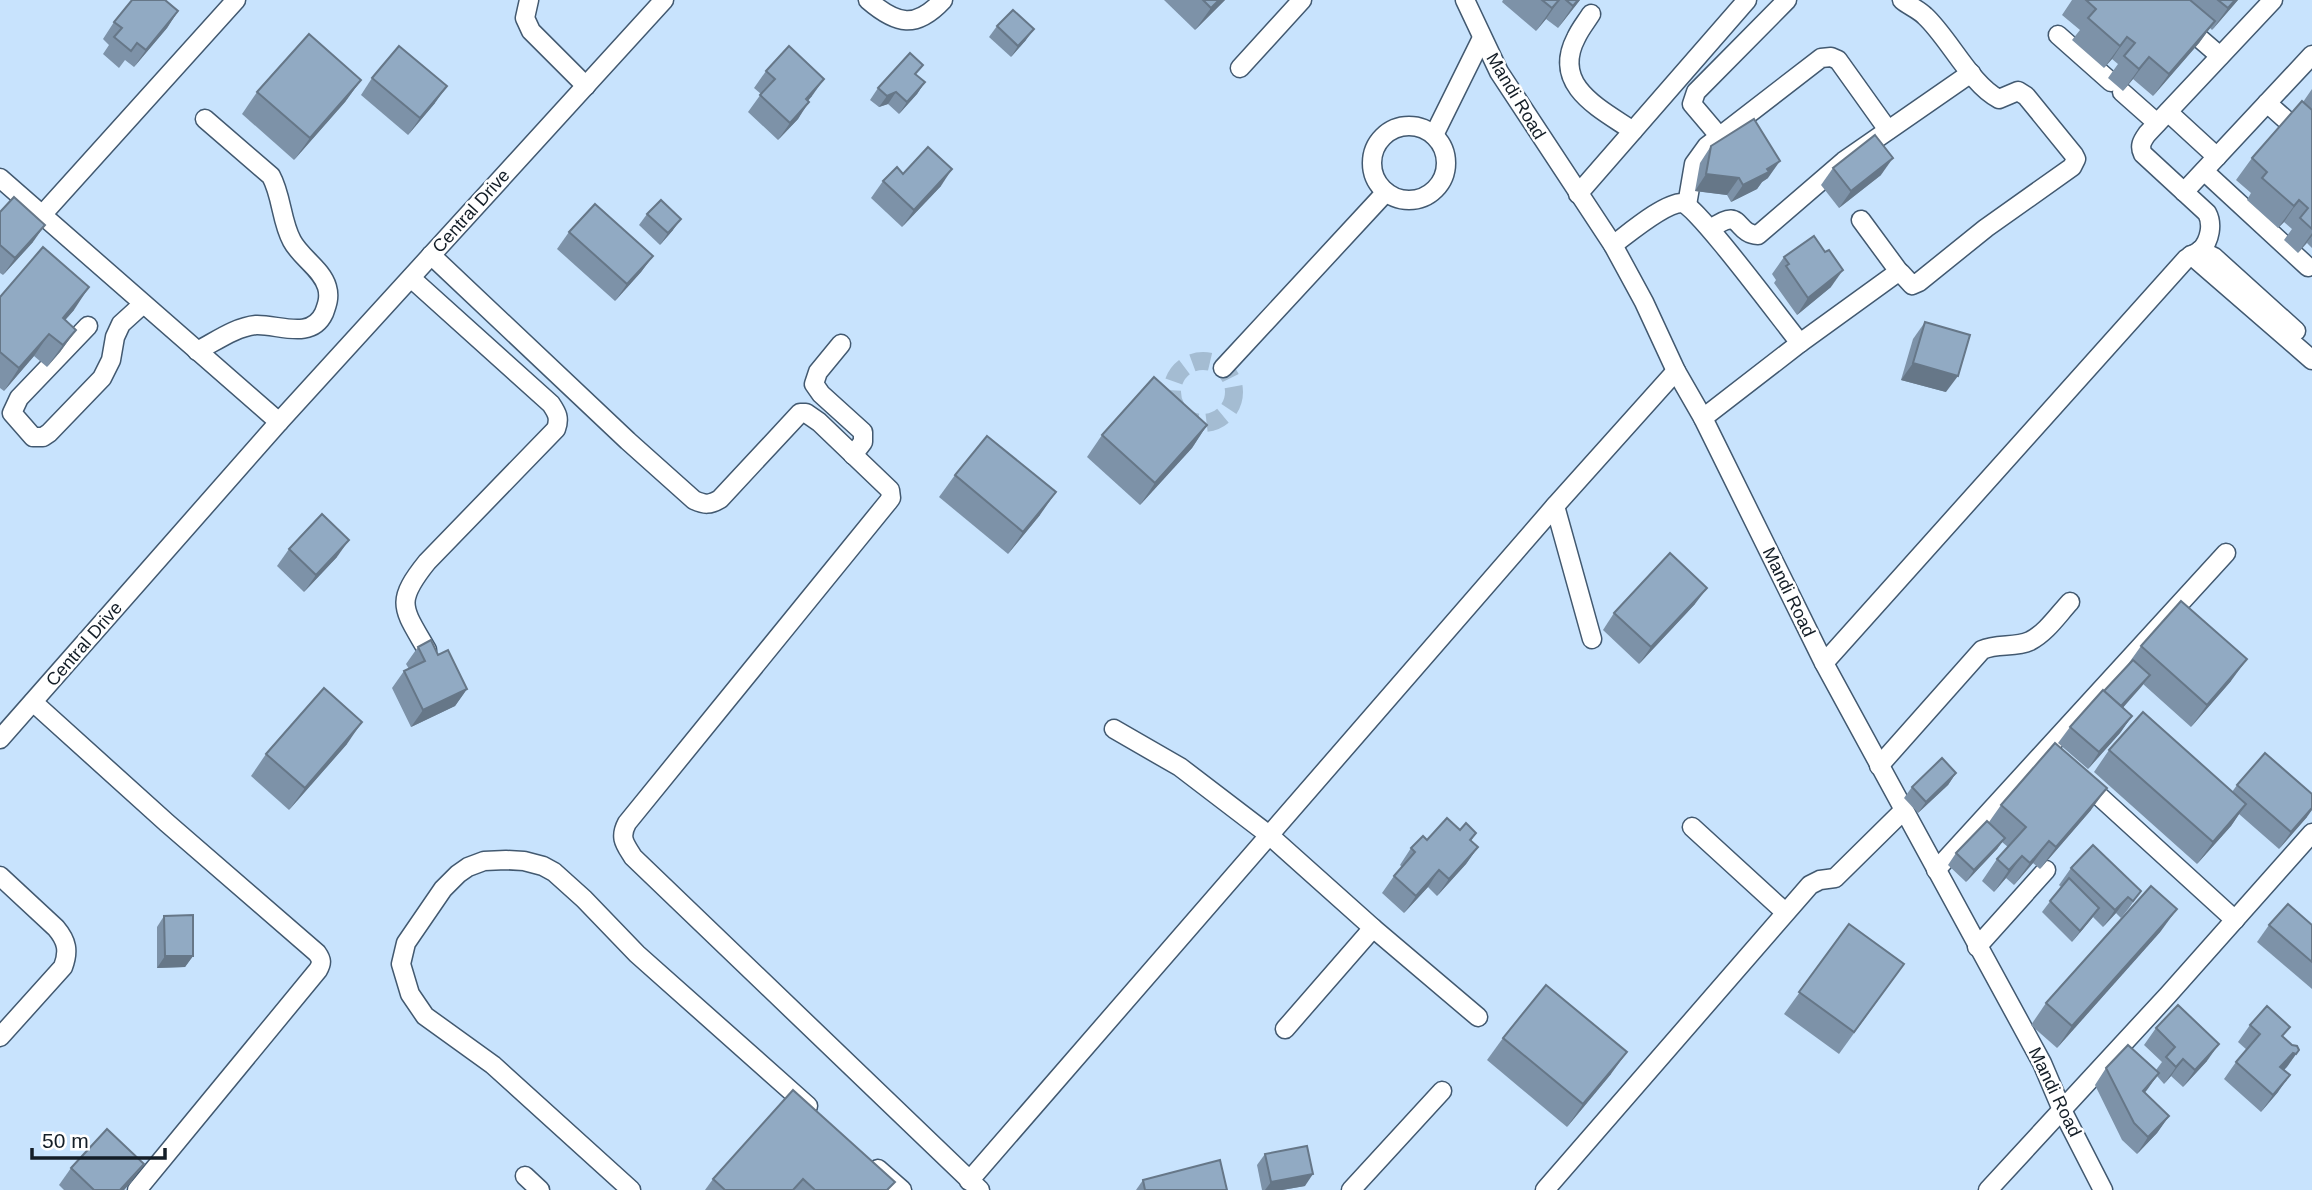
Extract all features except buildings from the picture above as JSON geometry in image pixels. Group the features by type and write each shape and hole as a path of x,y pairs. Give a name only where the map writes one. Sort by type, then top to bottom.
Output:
{"street":[{"path":"42,215 236,0"},
{"path":"529,0 525,18 531,31 542,45 586,86"},
{"name":"Central Drive","path":"0,739 279,422 664,0"},
{"path":"868,0 879,10 902,21 916,21 932,12 943,0"},
{"path":"1240,68 1303,0"},
{"name":"Mandi Road","path":"1465,0 1499,72 1612,245 1644,302 1676,371 1703,418 1824,663 2042,1063 2062,1110 2103,1190"},
{"path":"1578,194 1747,0"},
{"path":"1720,137 1692,103 1692,99 1787,0"},
{"path":"1861,220 1912,285 2072,167 2075,162 2074,155 2026,96 2018,91 1997,99 1971,73 1924,15 1902,0"},
{"path":"1824,663 2196,253 2211,229 2207,213 2141,150 2141,143 2273,0"},
{"path":"1591,14 1572,48 1571,72 1574,83 1585,98 1633,131"},
{"path":"2183,23 2220,56"},
{"path":"2058,35 2116,87 2217,157"},
{"path":"1434,135 1482,38"},
{"path":"2185,192 2312,55"},
{"path":"1687,205 1694,164 1707,146 1826,56 1838,60 1888,130"},
{"path":"1710,229 1724,219 1729,219 1758,235 1844,161 1971,73"},
{"path":"2267,103 2312,143"},
{"path":"197,351 237,330 255,325 289,330 310,327 321,318 328,303 328,290 323,279 291,240 271,176 205,119"},
{"path":"1413,126 1434,135 1445,155 1446,166 1437,187 1418,199 1407,200 1386,192 1373,173 1372,160 1381,139 1390,131 1413,126"},
{"path":"2204,171 2308,267"},
{"path":"0,178 279,422"},
{"path":"1223,368 1386,192"},
{"path":"1612,245 1664,210 1679,204 1687,205 1710,229 1800,343"},
{"path":"2196,253 2214,257 2312,345"},
{"path":"2196,253 2312,360"},
{"path":"431,255 628,441 694,499 711,505 720,499 800,413 813,417 890,490 891,498 622,832 623,840 634,857 974,1185 1269,835 1676,371"},
{"path":"1703,418 1800,343 1900,273"},
{"path":"411,278 551,404 559,421 556,429 427,562 412,581 404,598 407,614 427,650"},
{"path":"88,326 19,398 14,407 12,413 15,418 33,437 43,437 49,433 102,378 111,360 115,337 121,324 143,304"},
{"path":"841,344 818,372 814,384 821,394 863,432 863,442 853,455"},
{"path":"1555,506 1592,639"},
{"path":"1936,870 2226,553"},
{"path":"1879,766 1982,650 1990,646 2030,641 2070,602"},
{"path":"33,702 321,959 318,970 137,1190"},
{"path":"1114,729 1180,767 1269,835 1478,1017"},
{"path":"2087,785 2235,920"},
{"path":"1545,1190 1785,912 1810,886 1820,880 1835,878 1903,811"},
{"path":"1692,827 1785,912"},
{"path":"1988,1190 2312,833"},
{"path":"631,1190 493,1065 425,1016 410,994 401,964 406,943 443,889 468,867 484,861 515,860 543,866 554,872 638,954 820,1116"},
{"path":"1978,947 2046,870"},
{"path":"0,876 56,928 67,946 63,967 0,1037"},
{"path":"1285,1029 1373,928"},
{"path":"1351,1190 1442,1091"},
{"path":"868,1161 902,1190"},
{"path":"525,1176 540,1190"}],"tunnel":[{"path":"1203,361 1215,363 1225,370 1232,380 1234,392 1232,404 1225,414 1215,421 1203,423 1191,421 1181,414 1174,404 1172,392 1174,380 1181,370 1191,363 1203,361"}]}
